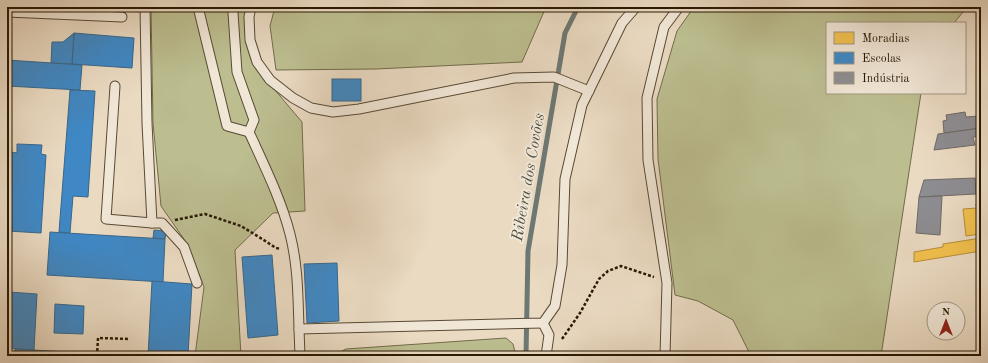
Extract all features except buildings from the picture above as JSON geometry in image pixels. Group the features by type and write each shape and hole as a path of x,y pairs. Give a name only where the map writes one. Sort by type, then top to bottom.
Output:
{"lane":[{"path":"145,7 147,123 152,223"},
{"path":"198,7 227,126 249,132"},
{"path":"234,7 233,13 237,72 254,120 249,132 274,186 290,234 296,267 300,356"},
{"path":"251,7 250,40 257,62 270,80 293,98 311,108 333,112 360,109 514,78 554,77 589,91"},
{"path":"543,323 556,306 562,264 565,179 582,105 622,23 636,7"},
{"path":"665,356 667,283 648,160 647,98 664,27 679,7"},
{"path":"7,12 122,17"},
{"path":"115,86 106,219 162,223 184,247 198,283"},
{"path":"299,329 543,323"},
{"path":"543,323 549,335 547,354"}],"path":[{"path":"162,223 205,214 241,226 276,248 283,250"},
{"path":"547,354 563,337 580,313 598,279 608,271 621,266 667,283"},
{"path":"97,356 98,338 130,339"}],"green space":[{"path":"151,7 248,7 246,40 253,64 302,122 305,211 273,213 235,250 241,356 195,356 204,287 188,245 161,206 153,123"},
{"path":"275,7 546,7 522,62 376,69 276,70 270,26"},
{"path":"694,7 967,7 955,22 826,22 826,94 921,94 881,356 751,356 733,320 698,301 675,295 658,159 657,99 677,31"},
{"path":"506,338 513,344 516,356 332,356 346,349"}],"waterway":[{"name":"Ribeira dos Covões","path":"526,356 528,251 565,33 578,7"}]}
